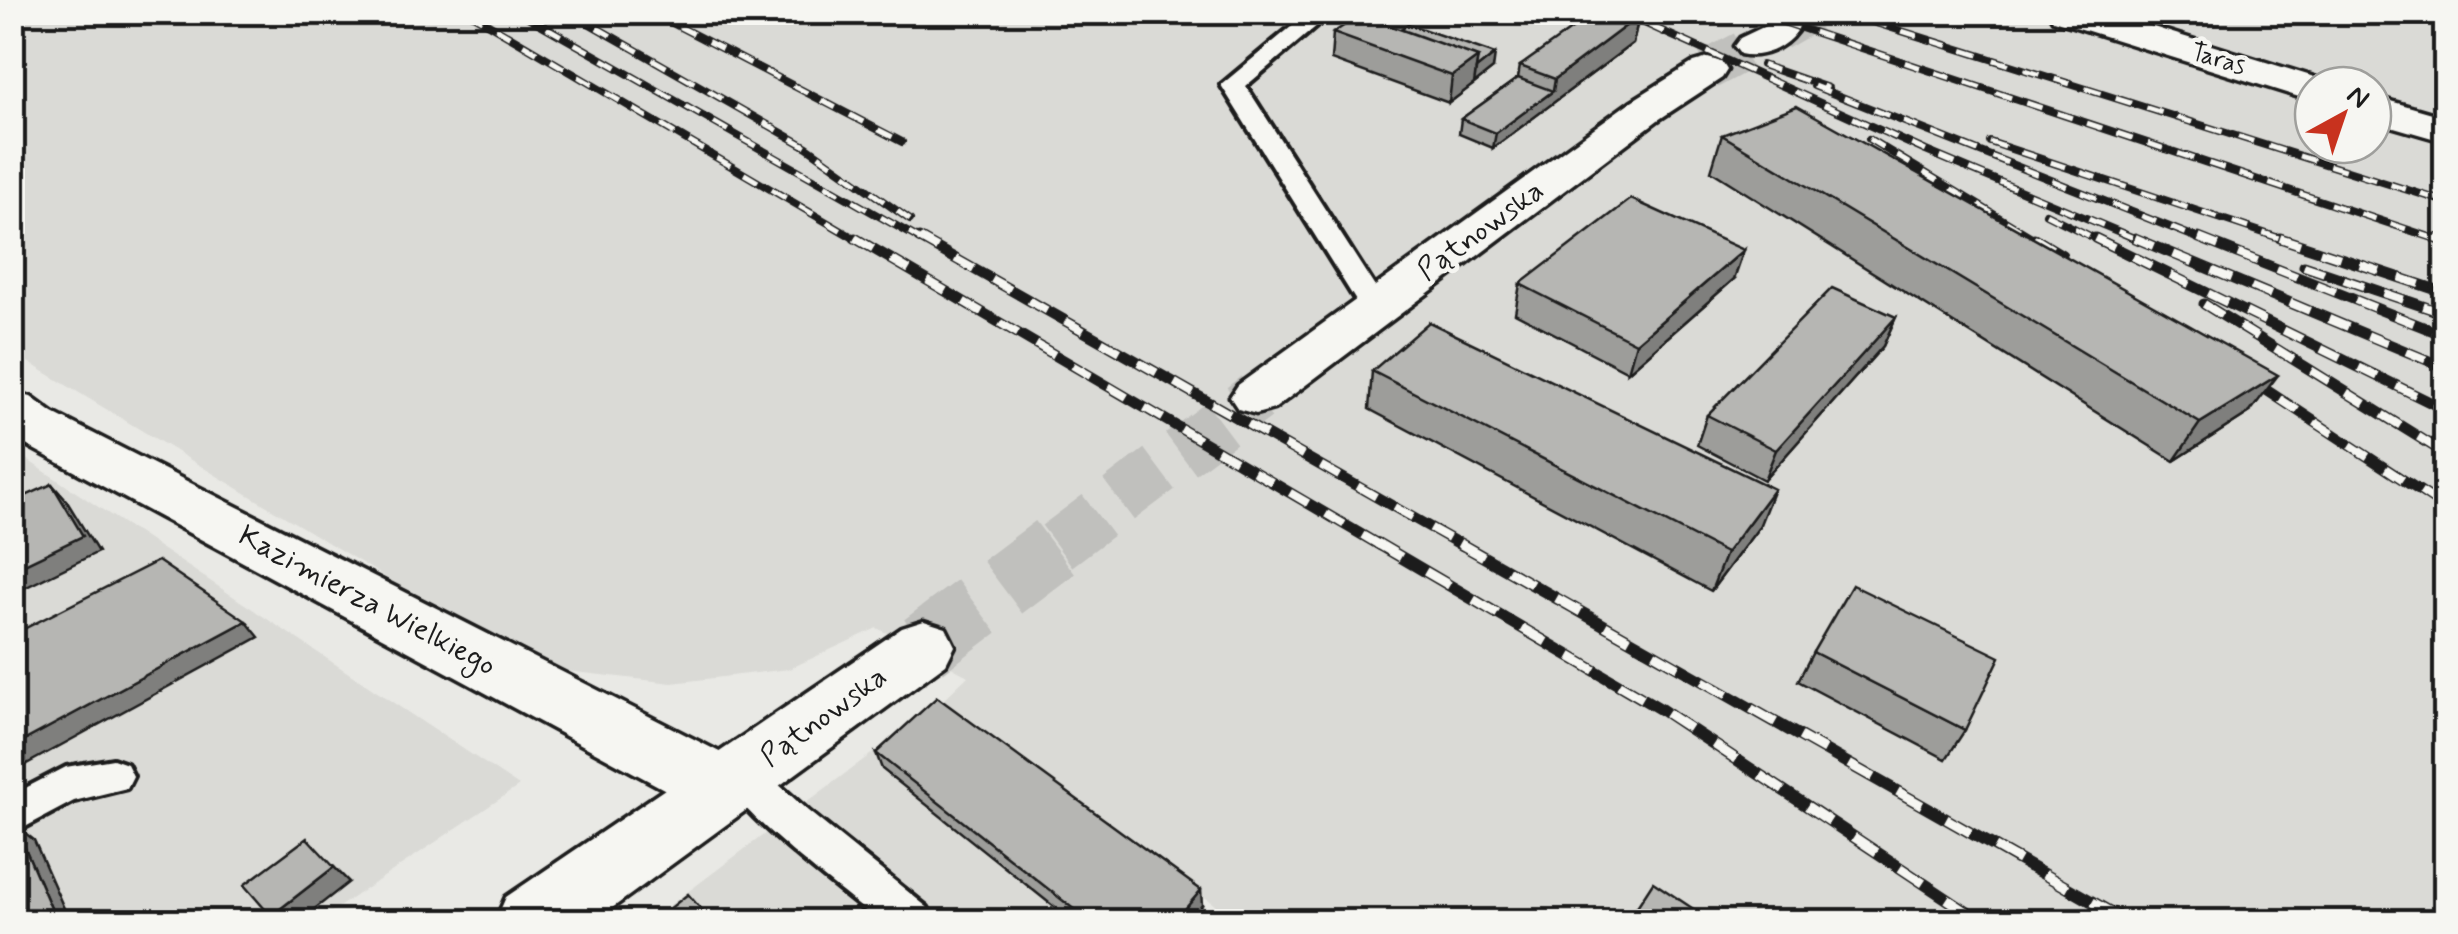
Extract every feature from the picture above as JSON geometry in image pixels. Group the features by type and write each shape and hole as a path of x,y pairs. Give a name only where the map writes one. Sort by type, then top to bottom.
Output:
{"street":[{"name":"Taras","path":"2066,12 2293,83"},
{"name":"Pątnowska","path":"1256,397 1644,111 1708,70"},
{"path":"2393,114 2446,130"},
{"name":"Kazimierza Wielkiego","path":"20,422 733,782"},
{"name":"Pątnowska","path":"532,922 924,646"}],"lane":[{"path":"1323,12 1233,85 1375,309"},
{"path":"12,816 66,785 113,776"},
{"path":"733,782 912,922"}],"shaded area":[{"path":"12,13 2445,13 2445,921 1236,921 973,723 1215,921 649,921 943,700 968,676 877,628 789,669 672,683 566,671 468,627 13,353"},
{"path":"26,459 519,786 318,921 13,921 12,462"}],"building":[{"path":"1596,12 1639,16 1555,79 1520,66"},
{"path":"1360,15 1478,57 1452,76 1333,33"},
{"path":"1408,24 1495,54 1476,69 1478,57 1400,29"},
{"path":"1518,78 1553,91 1496,133 1461,119"},
{"path":"1797,106 2278,375 2200,423 1722,135"},
{"path":"1631,199 1744,250 1636,343 1520,284"},
{"path":"1832,288 1896,317 1776,450 1707,415"},
{"path":"1429,322 1774,489 1726,553 1372,371"},
{"path":"52,484 83,536 12,570 12,502"},
{"path":"158,561 246,621 12,747 12,635"},
{"path":"1852,585 2000,657 1965,730 1813,652"},
{"path":"937,697 1201,890 1174,922 1091,922 1085,918 876,753"},
{"path":"15,825 57,922 12,922"},
{"path":"307,838 334,867 271,916 244,885"},
{"path":"1653,882 1713,922 1627,922"},
{"path":"688,894 712,922 653,922"}],"tunnel":[{"path":"1778,31 1811,12"},
{"path":"1708,70 1753,46"},
{"path":"1059,544 1256,397"},
{"path":"924,646 1059,544"}],"railway":[{"path":"468,12 859,241"},
{"path":"519,12 923,241"},
{"path":"569,12 807,147 910,220"},
{"path":"651,12 902,142"},
{"path":"1620,12 1926,151 2141,241"},
{"path":"1753,12 2442,241"},
{"path":"1841,12 2446,202"},
{"path":"1762,65 1828,88"},
{"path":"1814,86 2205,241"},
{"path":"1869,139 2038,241"},
{"path":"1990,142 2288,241"},
{"path":"2046,214 2100,241"},
{"path":"855,238 1381,546"},
{"path":"919,238 1463,546"},
{"path":"2034,238 2062,255"},
{"path":"2095,238 2446,410"},
{"path":"2135,238 2446,368"},
{"path":"2199,238 2446,336"},
{"path":"2280,238 2446,293"},
{"path":"2435,238 2446,242"},
{"path":"2304,266 2446,314"},
{"path":"2204,304 2446,454"},
{"path":"2245,376 2446,508"},
{"path":"1377,543 1662,710 1982,922"},
{"path":"1459,543 2128,922"}]}
